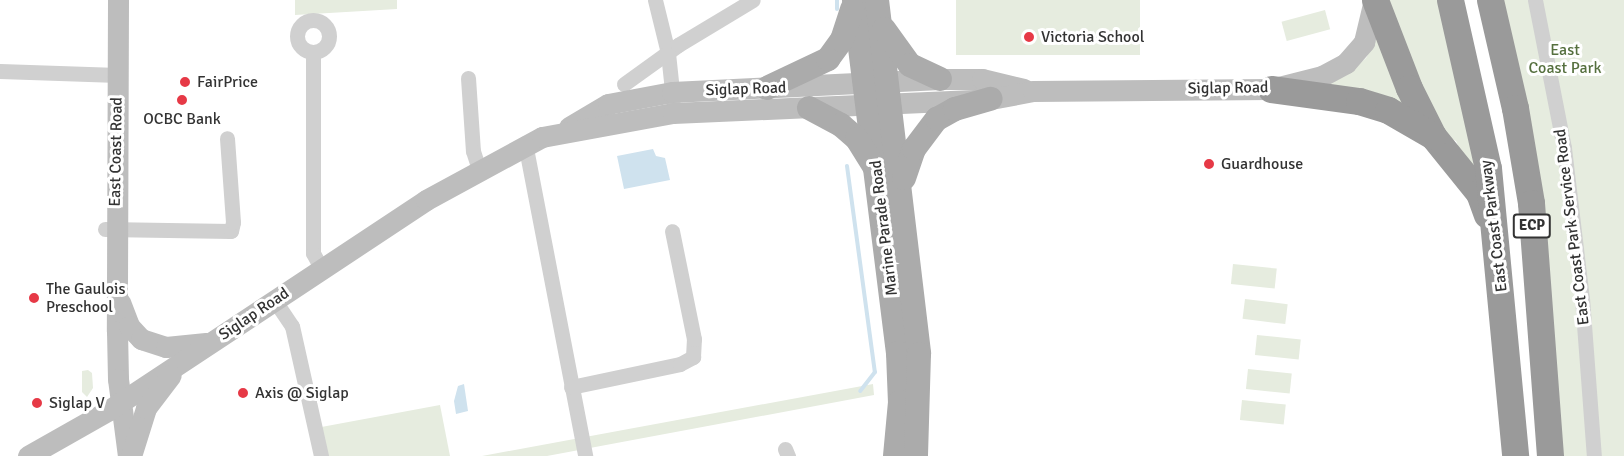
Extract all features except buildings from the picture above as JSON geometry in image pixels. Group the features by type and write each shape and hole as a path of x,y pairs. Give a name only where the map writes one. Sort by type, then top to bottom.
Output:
{"highway":[{"path":"1374,0 1409,88 1433,136 1479,193 1497,233"},
{"name":"East Coast Parkway","path":"1450,0 1479,120 1497,233 1515,456"},
{"name":"ECP","path":"1490,0 1515,108 1531,203 1550,456"},
{"path":"1271,89 1359,101 1388,110 1433,136"}],"main road":[{"path":"109,0 113,75"},
{"path":"113,75 118,0"},
{"name":"Siglap Road","path":"673,103 767,88 991,99 1033,91 1271,89 1322,76 1346,63 1364,42 1374,0"},
{"path":"767,88 828,59 866,6 910,65 940,80"},
{"name":"Marine Parade Road","path":"866,6 878,93 902,184 920,371 916,456"},
{"name":"East Coast Road","path":"113,75 110,229 116,456"},
{"name":"Siglap Road","path":"28,456 114,406 479,170 525,143 562,131 608,104 673,103 809,108 940,80 982,79 1033,91"},
{"name":"Marine Parade Road","path":"878,93 877,170 899,370 895,456"},
{"path":"902,184 914,149 937,119 955,109 991,99"},
{"path":"809,108 841,125 857,140 877,170"},
{"name":"East Coast Road","path":"110,229 118,293 114,406 129,456"},
{"path":"118,293 129,326 141,339 166,347 212,342"},
{"path":"129,456 146,408 180,363"}],"street":[{"path":"655,0 668,53 673,103"},
{"path":"624,84 668,53 753,0"},
{"name":"East Coast Park Service Road","path":"1534,0 1564,148 1582,298 1594,456"},
{"path":"313,52 313,253 322,270"},
{"path":"0,71 113,75"},
{"path":"468,78 473,151 479,170"},
{"name":"East Coast Road","path":"110,229 231,231 233,222 227,138"},
{"path":"525,143 585,456"},
{"path":"571,387 680,364 693,357 694,339 672,231"},
{"path":"274,301 292,326 321,456"}],"green space":[{"path":"295,0 397,0 397,9 295,15"},
{"name":"Victoria School","path":"956,0 1140,0 1140,55 956,55"},
{"path":"1384,0 1449,0 1487,168 1469,170 1456,141 1390,107 1359,101 1321,79 1349,73 1366,58 1376,40"},
{"name":"East Coast Park","path":"1490,0 1624,0 1624,456 1550,456 1531,203"},
{"path":"1325,10 1330,29 1287,41 1282,22"},
{"path":"1233,264 1277,269 1275,288 1231,284"},
{"path":"1245,299 1288,304 1285,324 1243,319"},
{"path":"1257,335 1301,340 1299,359 1255,355"},
{"path":"1248,369 1292,374 1290,393 1246,389"},
{"path":"88,370 92,373 93,388 87,397 82,392 82,371"},
{"path":"873,384 874,395 547,456 482,456"},
{"path":"1242,400 1286,405 1284,424 1240,420"},
{"path":"440,405 450,456 322,456 316,428"}],"water":[{"path":"653,149 656,156 665,158 670,180 624,189 617,156"},
{"path":"464,384 468,411 456,414 454,401 458,386"}],"waterway":[{"path":"837,0 837,9"},
{"path":"847,166 875,372 860,391"}],"place":[{"name":"Victoria School","path":"1029,37"},
{"name":"FairPrice","path":"185,82"},
{"name":"OCBC Bank","path":"182,100"},
{"name":"Guardhouse","path":"1209,164"},
{"name":"The Gaulois Preschool","path":"34,298"},
{"name":"Axis @ Siglap","path":"243,393"},
{"name":"Siglap V","path":"37,403"}]}
